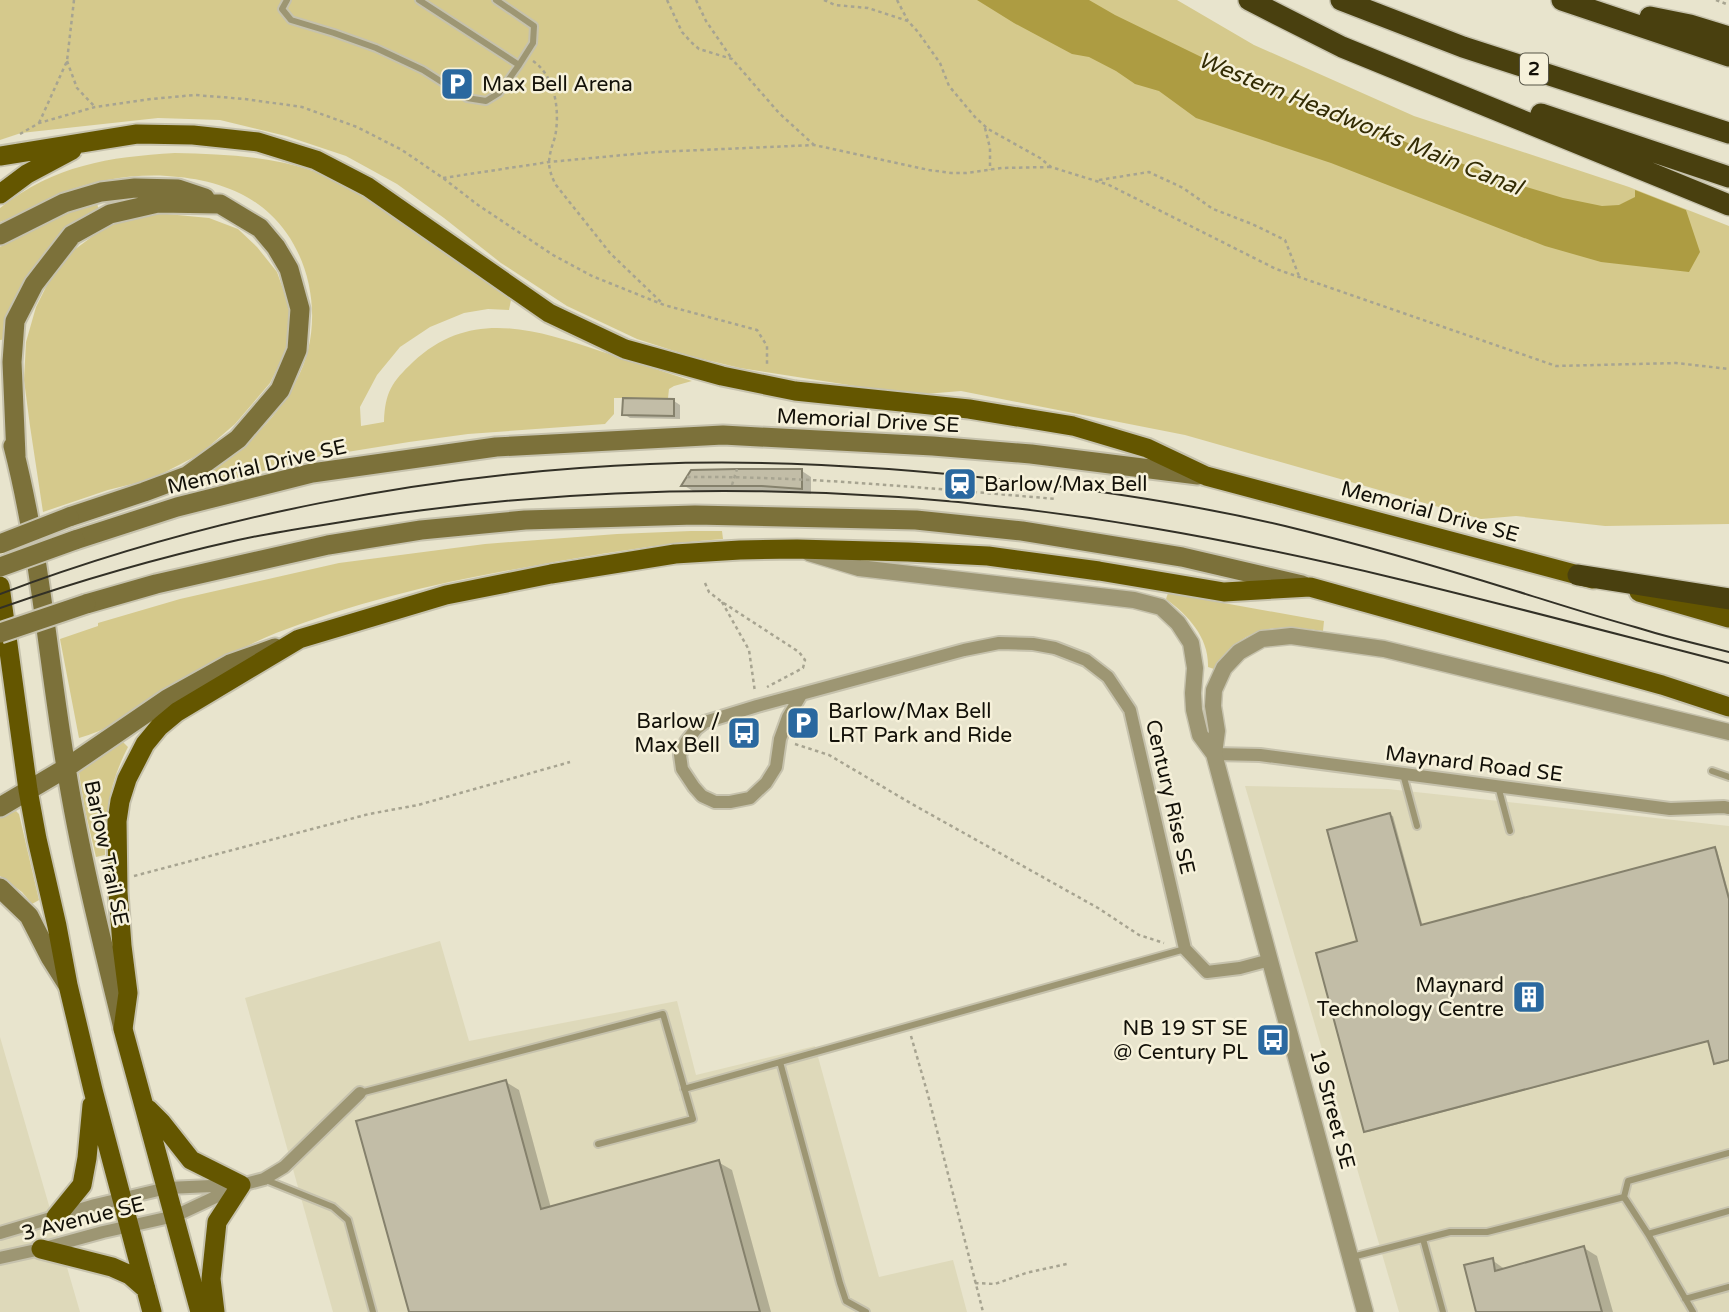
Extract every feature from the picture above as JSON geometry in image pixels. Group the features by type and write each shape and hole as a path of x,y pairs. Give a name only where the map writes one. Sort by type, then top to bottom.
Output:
{"highway":[{"path":"1249,0 1356,52 1729,205"},
{"name":"2","path":"1341,0 1462,47 1729,133"},
{"path":"1563,0 1729,56"},
{"path":"1569,0 1690,25 1729,37"},
{"path":"1356,52 1729,177"},
{"path":"1578,575 1729,599"}],"main road":[{"path":"0,156 137,134 193,135 258,142 316,160 368,187 549,313 625,349 722,376 795,391 968,409 1073,426 1147,448 1206,476"},
{"path":"0,194 27,174 85,142"},
{"path":"0,235 64,203 101,192 135,188 178,189 220,204 260,228 289,269 300,309 297,350 280,390 238,439 187,476 0,544"},
{"path":"16,456 12,362 15,321 34,284 72,235 110,214 158,203 220,204"},
{"name":"Barlow Trail SE","path":"0,396 25,498 66,768 101,938 200,1312"},
{"name":"Memorial Drive SE","path":"0,567 177,507 312,473 496,447 723,435 1019,453 1206,476 1729,618"},
{"path":"0,633 156,584 328,545 421,530 525,520 695,515 916,520 1022,531 1182,557 1262,575 1649,681 1729,707"},
{"path":"0,807 66,768 167,699 230,664 299,639 446,595 551,574 675,554 797,550 988,556 1224,592 1310,587"},
{"path":"0,586 37,839 93,1090 152,1312"},
{"path":"123,1029 128,993 122,946 117,821 127,779 145,744 159,727 177,712 299,639"},
{"path":"0,888 29,916 68,985"},
{"path":"56,1217 82,1185 93,1090"},
{"path":"145,1106 191,1160 241,1185 217,1222 211,1279 215,1312"},
{"path":"41,1249 112,1267 130,1275 146,1290"}],"street":[{"path":"797,550 859,568 1134,600 1161,607 1178,623 1191,643 1195,668 1194,710 1200,735 1214,754"},
{"path":"1214,754 1217,731 1213,706 1214,690 1224,668 1239,652 1262,639 1291,636 1384,649 1729,732"},
{"name":"Century Rise SE","path":"801,695 788,717 780,739 776,767 766,783 750,798 715,802 702,796 682,769 680,755 686,742 705,722 801,695 964,650 999,643 1055,648 1086,660 1108,677 1130,710 1185,948"},
{"name":"Maynard Road SE","path":"1214,754 1260,755 1670,809 1729,808"},
{"name":"19 Street SE","path":"1214,754 1365,1312"},
{"path":"1185,948 1207,972 1240,968 1270,960"},
{"path":"241,1185 264,1179 284,1167 359,1093"},
{"name":"3 Avenue SE","path":"0,1233 167,1188 241,1185"},
{"name":"3 Avenue SE","path":"0,1258 175,1216 241,1185"}],"lane":[{"path":"287,0 282,9 291,20 376,48 424,70 467,98 486,101 499,93 533,43 534,26 496,0"},
{"path":"419,0 519,65"},
{"path":"1712,771 1729,778"},
{"path":"1403,774 1417,826"},
{"path":"1498,786 1510,831"},
{"path":"684,1089 1185,948"},
{"path":"359,1093 663,1014 692,1119 598,1144"},
{"path":"780,1062 846,1301 866,1312"},
{"path":"1693,1312 1624,1197 1628,1181 1729,1153"},
{"path":"264,1179 333,1207 348,1220 373,1312"},
{"path":"1350,1257 1450,1232 1487,1233 1624,1197"},
{"path":"1648,1234 1729,1211"},
{"path":"1423,1239 1443,1312"},
{"path":"1685,1299 1729,1287"}],"path":[{"path":"39,123 67,61 75,0"},
{"path":"667,0 682,32 691,42 699,49 732,59"},
{"path":"696,0 706,21 732,59 779,113 814,145"},
{"path":"824,0 835,5 868,8 908,22"},
{"path":"897,0 908,22 940,63 948,86 984,125 1051,167 1110,185 1276,269 1556,366 1676,363 1729,369"},
{"path":"1716,0 1729,5"},
{"path":"525,56 540,66 552,84 557,110 549,162 556,185 610,253 664,305"},
{"path":"67,61 77,88 95,107"},
{"path":"984,125 990,148 990,170"},
{"path":"443,178 549,162 656,152 814,145 951,173 1026,166 1051,167"},
{"path":"1096,181 1149,172 1161,177 1184,188 1213,209 1285,240 1300,277"},
{"path":"732,485 737,469"},
{"path":"687,477 802,480 1057,499"},
{"path":"705,583 709,592 799,652 805,660 803,668 767,687"},
{"path":"722,601 749,650 755,694"},
{"path":"780,739 829,755 1098,908 1139,935 1185,948"},
{"path":"118,880 369,814 418,805 570,762"},
{"path":"908,1026 983,1312"},
{"path":"975,1283 995,1284 1026,1273 1067,1264"}],"shaded area":[{"path":"0,0 1177,0 1254,45 1414,116 1629,187 1729,226 1729,524 1605,526 1516,516 1481,519 1185,435 961,391 913,395 740,368 690,356 637,339 567,306 501,263 397,184 346,156 286,136 220,120 158,118 21,133 0,140"},
{"name":"Western Headworks Main Canal","path":"977,0 1089,0 1265,88 1510,182 1563,198 1602,206 1619,205 1635,197 1635,190 1686,210 1700,252 1689,272 1601,262 1545,246 1331,163 1196,118 1159,91 1135,84 1089,57 1072,54"},
{"path":"175,153 262,159 324,175 374,203 511,300 509,310 488,309 464,313 430,327 400,347 377,375 360,407 361,426 384,422 391,388 413,362 435,345 457,334 480,329 503,328 551,336 692,381 669,389 668,398 614,398 614,414 605,424 468,434 409,442 316,457 199,488 196,480 253,437 276,412 296,381 305,360 312,316 310,293 297,250 285,231 270,214 248,197 208,182 167,176 101,181 63,193 0,222 0,208 21,193 62,173 127,157"},
{"path":"97,203 99,211 85,219 9,339 0,340 0,247 55,218"},
{"path":"156,213 209,218 238,229 257,247 277,272 290,309 289,345 270,383 235,424 200,454 152,479 108,490 43,512 24,380 26,342 36,307 50,279 74,250 101,230 124,219"},
{"path":"722,531 723,539 628,550 467,578 403,593 307,622 243,648 124,718 98,732 79,738 60,639 98,626 98,623 180,599 339,563 485,544"},
{"path":"1168,593 1324,621 1323,631 1284,628 1268,629 1250,635 1233,646 1214,669 1208,667 1205,647 1196,628 1166,599"},
{"path":"122,741 128,747 116,774 109,800 105,855 96,857 79,773"},
{"path":"1245,786 1388,789 1729,826 1729,1312 1399,1312"},
{"path":"16,811 19,814 39,900 32,904 22,892 0,876 0,818"},
{"path":"440,941 469,1041 677,1001 696,1075 815,1046 879,1277 953,1260 967,1312 333,1312 245,998"},
{"path":"0,1037 80,1312 0,1312"}],"building":[{"path":"623,398 674,399 674,416 622,415"},
{"path":"802,469 802,489 681,486 691,470"},
{"name":"Maynard Technology Centre","path":"1390,813 1421,925 1715,847 1729,899 1729,1060 1714,1064 1708,1041 1364,1132 1316,953 1357,941 1327,830"},
{"path":"506,1080 541,1209 719,1160 760,1312 409,1312 356,1121"},
{"path":"1584,1246 1602,1312 1476,1312 1464,1265 1493,1258 1495,1271"}],"tram line":[{"path":"0,594 78,566 238,521 402,489 567,469 650,464 787,463 878,468 1014,481 1184,505 1285,526 1372,549 1647,631 1729,652"},
{"path":"0,608 88,579 178,554 253,537 360,519 558,497 756,491 955,502 1152,528 1370,572 1729,663"}],"place":[{"name":"Max Bell Arena","path":"457,84"},
{"name":"Barlow/Max Bell","path":"960,484"},
{"name":"Barlow/Max Bell LRT Park and Ride","path":"803,723"},
{"name":"Barlow / Max Bell","path":"744,733"},
{"name":"Maynard Technology Centre","path":"1529,997"},
{"name":"NB 19 ST SE @ Century PL","path":"1273,1040"}]}
